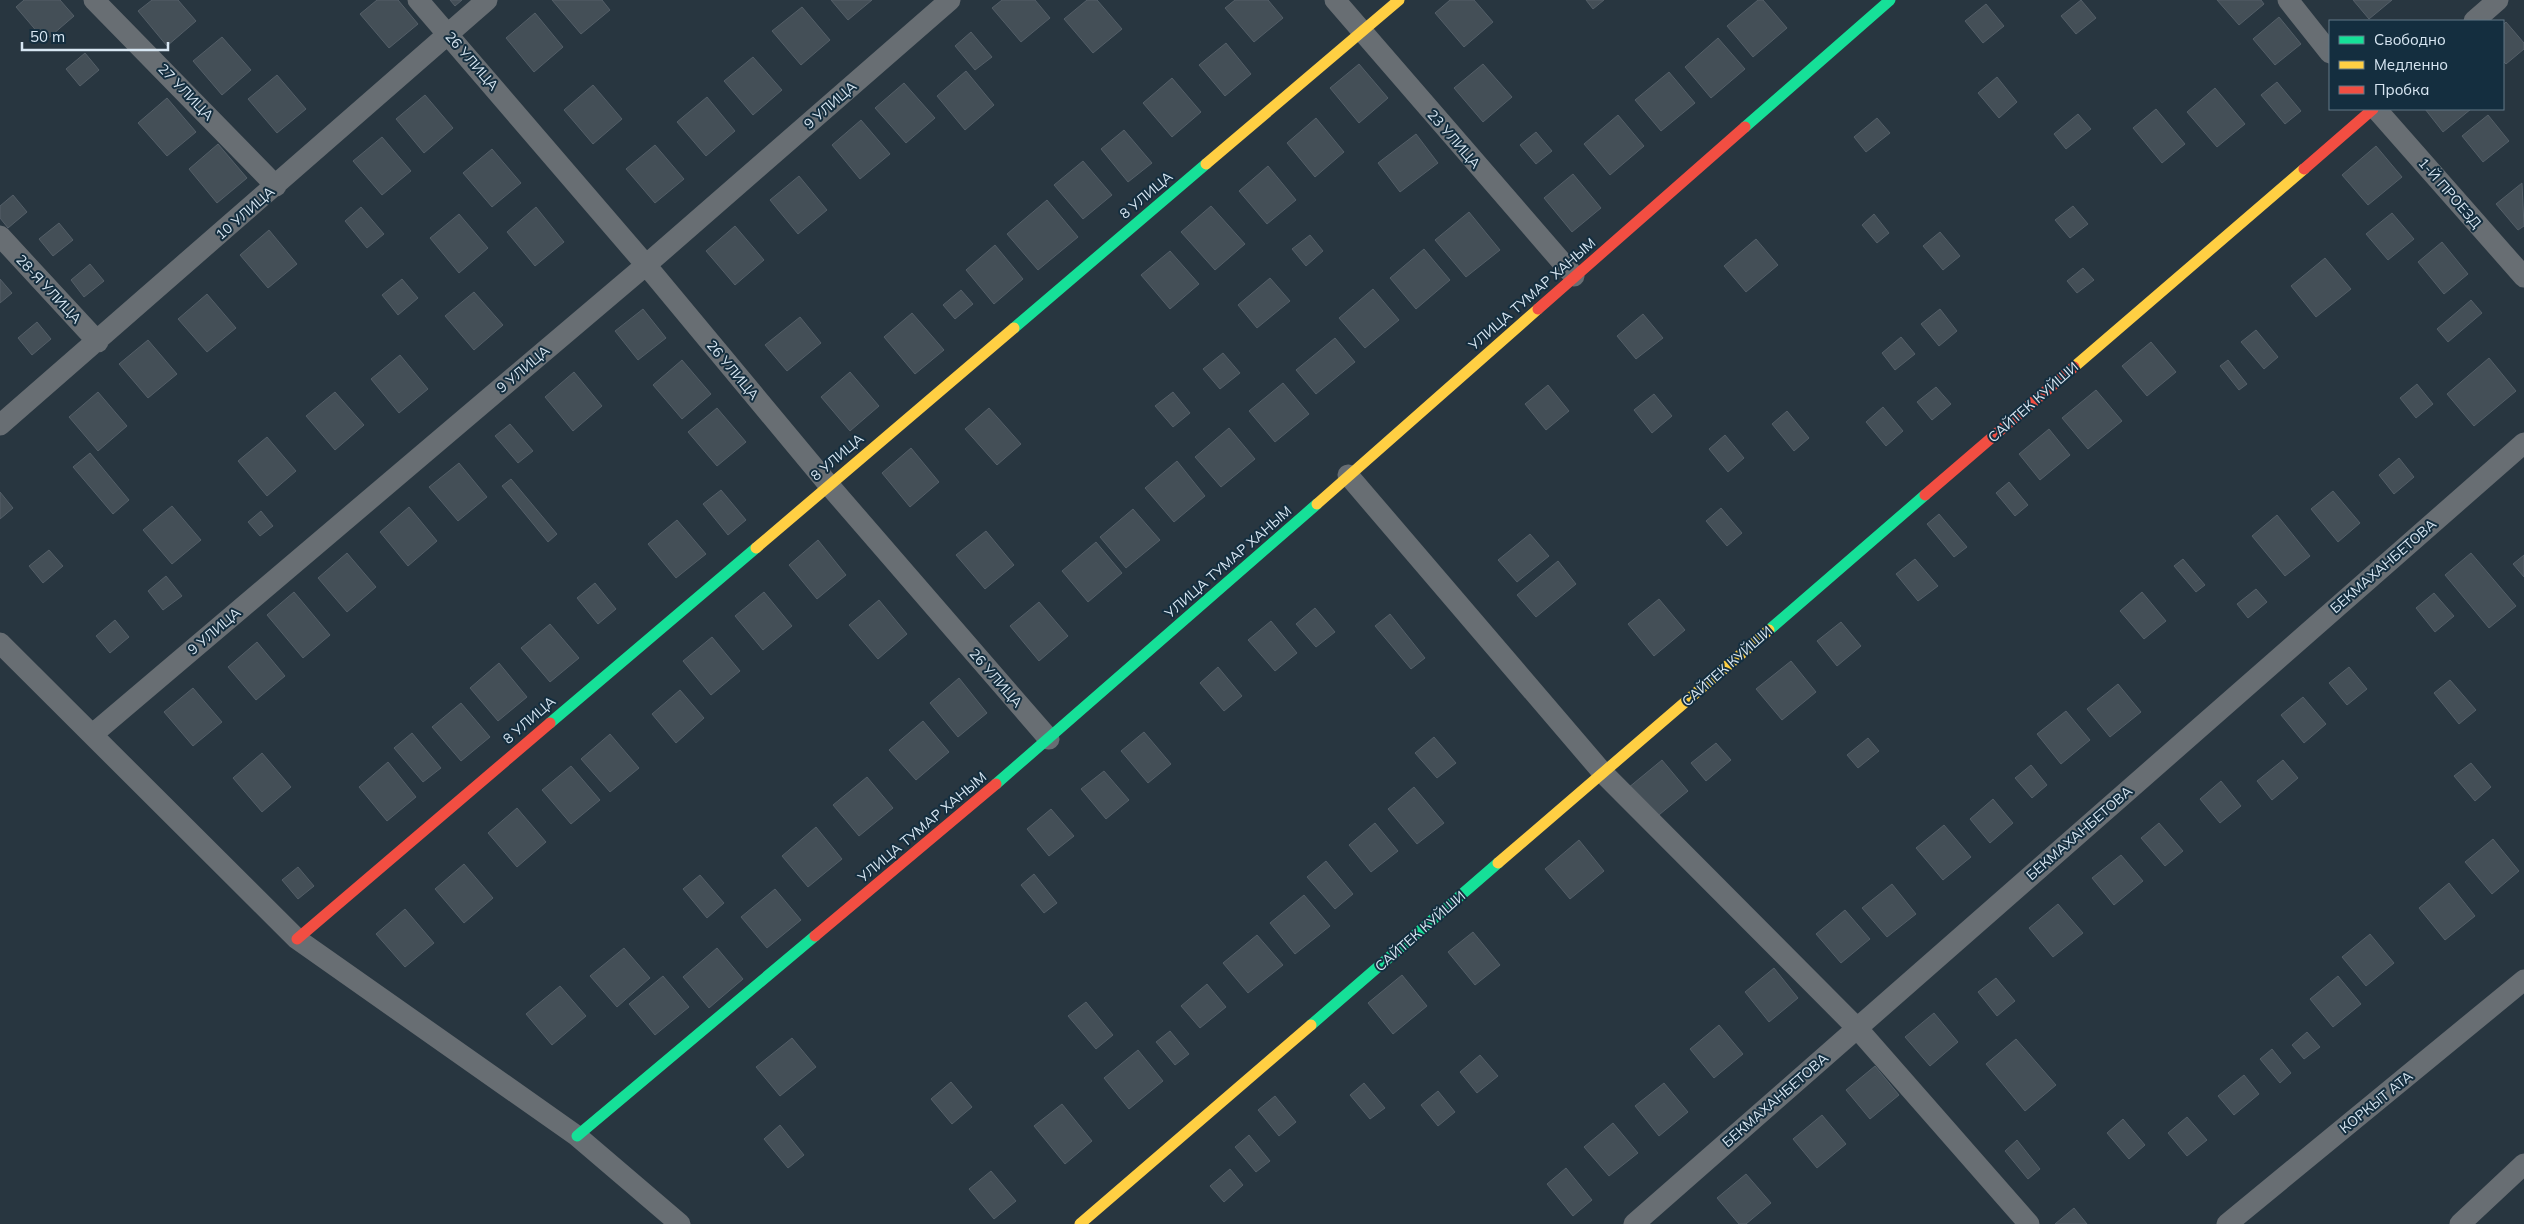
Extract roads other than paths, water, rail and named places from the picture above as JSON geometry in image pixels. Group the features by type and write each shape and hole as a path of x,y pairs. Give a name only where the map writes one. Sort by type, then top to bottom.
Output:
{"street":[{"name":"27 УЛИЦА","path":"94,0 276,186"},
{"name":"26 УЛИЦА","path":"418,0 646,265 828,484 1049,740"},
{"name":"10 УЛИЦА","path":"0,425 98,342 487,0"},
{"name":"9 УЛИЦА","path":"92,734 646,265 950,0"},
{"name":"23 УЛИЦА","path":"1335,0 1361,33 1574,276"},
{"name":"8 УЛИЦА","path":"297,939 828,484 1399,0"},
{"name":"УЛИЦА ТУМАР ХАНЫМ","path":"577,1136 1049,740 1574,276 1890,0"},
{"path":"2288,0 2329,52"},
{"path":"2475,20 2498,0"},
{"name":"САЙТЕК КУЙШИ","path":"1080,1224 2374,110"},
{"name":"1-Й ПРОЕЗД","path":"2376,110 2524,277"},
{"name":"28-Я УЛИЦА","path":"0,236 98,342"},
{"name":"БЕКМАХАНБЕТОВА","path":"1634,1224 2524,443"},
{"path":"1348,475 1603,773 1856,1028 2029,1224"},
{"path":"0,643 297,939 577,1136 680,1224"},
{"name":"КОРКЫТ АТА","path":"2227,1224 2524,980"},
{"path":"2460,1224 2524,1164"}]}
